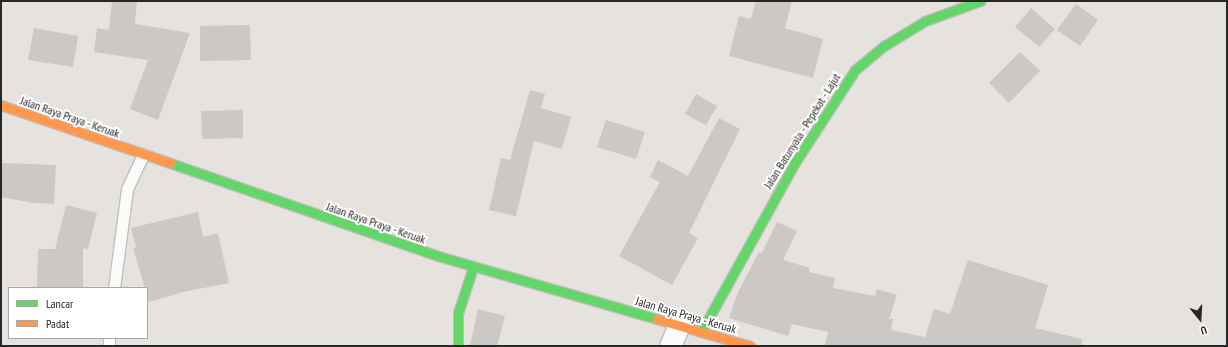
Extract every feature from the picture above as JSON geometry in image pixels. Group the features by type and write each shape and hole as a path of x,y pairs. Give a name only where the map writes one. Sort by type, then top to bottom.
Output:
{"main road":[{"name":"Jalan Batunyala - Pepekat - Lajut","path":"701,332 790,171 855,70 884,46 925,21 980,1"},
{"name":"Jalan Raya Praya - Keruak","path":"1,105 362,231 473,266 750,346"},
{"path":"458,346 458,313 473,266"}],"street":[{"path":"670,346 679,325"}],"lane":[{"path":"114,287 127,189 143,154"}],"building":[{"path":"112,1 137,1 135,24 190,33 158,120 130,109 148,60 94,52 97,28 109,30"},
{"path":"756,1 792,1 785,28 823,39 813,78 729,56 739,16 751,19"},
{"path":"1076,4 1098,20 1080,46 1057,30"},
{"path":"1031,8 1055,29 1039,47 1015,27"},
{"path":"250,25 251,60 200,61 200,26"},
{"path":"34,28 78,36 73,67 28,60"},
{"path":"1020,52 1040,71 1009,103 989,83"},
{"path":"530,90 545,94 541,108 571,117 562,149 534,141 516,216 489,210 501,158 510,160"},
{"path":"696,94 717,106 706,125 685,114"},
{"path":"243,110 243,138 202,139 201,111"},
{"path":"719,118 740,129 689,233 698,238 672,285 619,256 660,182 650,177 658,160 688,176"},
{"path":"606,120 645,132 636,159 597,147"},
{"path":"1,163 56,165 54,204 33,203 1,197"},
{"path":"66,205 97,213 88,249 83,248 83,287 37,287 38,249 55,249"},
{"path":"198,212 203,237 218,233 229,283 183,292 149,302 148,287 145,287 133,248 136,247 131,228"},
{"path":"777,222 797,231 783,260 810,268 809,272 835,278 833,288 875,296 877,289 897,295 889,319 893,319 891,330 925,337 934,309 950,314 968,260 1048,285 1035,328 1082,339 1082,346 825,346 828,332 792,324 788,336 729,318 738,292 759,252 762,253"},
{"path":"478,309 505,316 497,346 470,346"}],"traffic: fast":[{"path":"701,332 794,164 855,70 884,46 925,21 980,1"},
{"path":"170,163 438,256 657,319"},
{"path":"458,346 458,313 473,267"}],"traffic: slow":[{"path":"1,105 170,163"},
{"path":"657,319 750,346"}]}
